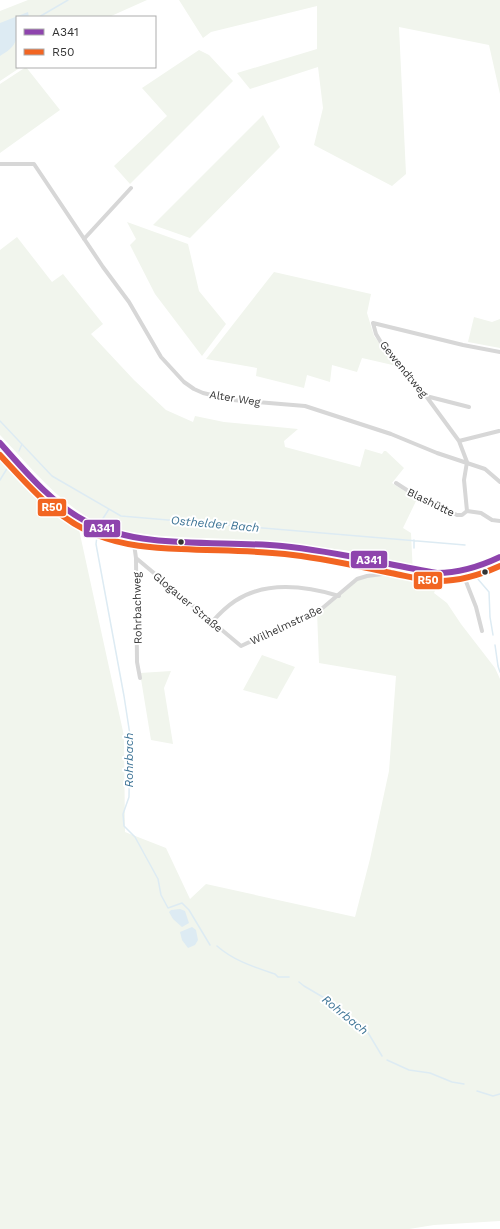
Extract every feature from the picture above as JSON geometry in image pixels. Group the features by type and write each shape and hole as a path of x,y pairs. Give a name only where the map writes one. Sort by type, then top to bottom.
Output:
{"main road":[{"path":"0,443 44,489 67,510 86,522 102,529 133,537 159,540 250,543 293,547 449,574 475,569 500,557"}],"street":[{"name":"Alter Weg","path":"0,164 34,164 84,239 129,302 161,357 184,382 194,389 203,393 233,400 305,406 391,434 437,453 468,462 485,469 500,482"},
{"path":"84,239 131,188"},
{"name":"Gewendtweg","path":"468,462 459,441 426,396 382,344 376,334 373,323 463,345 500,352"},
{"path":"426,396 469,407"},
{"path":"459,441 499,431"},
{"name":"Blashütte","path":"467,511 464,480 468,462"},
{"name":"Blashütte","path":"396,482 413,494 457,515 462,515 467,511 481,513 492,520 500,521"},
{"name":"Rohrbachweg","path":"133,537 136,558 137,662 140,678"},
{"name":"Glogauer Straße","path":"136,558 241,646"},
{"path":"465,572 465,579 476,607 482,631"},
{"name":"Wilhelmstraße","path":"241,646 319,611 339,596 357,579 390,573 429,580 437,573"},
{"path":"212,622 224,609 236,600 255,591 272,588 287,588 322,591 339,596"}],"shaded area":[{"path":"28,0 147,0 111,16 16,16 16,68 20,68 0,81 0,11"},
{"path":"179,0 500,0 500,94 489,45 399,27 406,174 392,186 314,145 323,108 318,67 250,89 237,73 317,49 317,6 211,32 203,38"},
{"path":"28,12 29,16 18,16"},
{"path":"16,17 16,40 11,48 0,56 0,23"},
{"path":"199,50 209,55 233,81 130,184 114,166 167,116 142,88"},
{"path":"27,68 60,110 0,153 0,84"},
{"path":"263,115 280,147 190,238 153,225"},
{"path":"127,222 188,244 199,291 226,324 202,356 155,294 130,245 136,239"},
{"path":"17,237 52,282 63,274 103,324 91,334 134,380 166,410 193,422 195,416 224,422 298,429 284,441 285,447 360,467 365,449 382,454 386,451 404,468 392,483 417,499 403,528 411,533 413,575 439,581 434,593 447,603 461,624 495,668 500,679 500,1221 434,1225 409,1229 0,1229 0,447 53,504 78,525 124,736 125,832 166,848 190,899 206,884 355,917 370,859 389,771 396,676 319,663 317,612 357,577 391,571 391,561 344,550 249,540 248,548 234,548 235,539 186,538 117,530 100,524 68,503 39,477 0,435 0,250"},
{"path":"274,272 371,294 367,313 374,336 397,366 362,358 357,372 332,365 330,382 307,375 304,388 256,376 257,368 206,359"},
{"path":"474,317 492,322 500,319 500,348 468,342"},
{"path":"262,655 295,667 277,699 243,690"},
{"path":"171,671 164,688 173,744 151,740 140,673"},
{"path":"180,909 185,911 189,923 182,927 173,919 169,912 171,910"},
{"path":"192,927 196,930 198,940 195,945 188,948 182,940 180,932"}],"waterway":[{"path":"41,16 68,0"},
{"name":"Osthelder Bach","path":"0,421 52,476 121,516 465,545"},
{"name":"Osthelder Bach","path":"19,451 22,444"},
{"path":"0,480 11,462"},
{"name":"Rohrbach","path":"102,520 109,509"},
{"name":"Rohrbach","path":"97,536 96,544 130,735 129,797 123,814 124,826 135,837 158,879 161,895 168,908 182,903 189,910 210,945"},
{"name":"Osthelder Bach","path":"414,540 414,548"},
{"path":"477,578 489,592 490,617 493,635"},
{"path":"495,645 500,672"},
{"name":"Rohrbach","path":"217,946 230,956 244,963 275,974 278,977 289,977"},
{"name":"Rohrbach","path":"299,982 333,1003 337,1010 349,1015 358,1028 367,1031 382,1056"},
{"name":"Rohrbach","path":"387,1060 409,1070 430,1073 452,1082 464,1084"},
{"name":"Rohrbach","path":"477,1091 493,1096 500,1094"}],"transit line":[{"name":"A341","path":"0,443 40,487 74,515 109,531 132,537 182,542 258,544 301,548 437,573 469,569 500,557"},
{"name":"R50","path":"0,455 33,490 56,511 82,528 118,542 160,548 279,553 354,565 433,581 463,579 500,566"}]}
